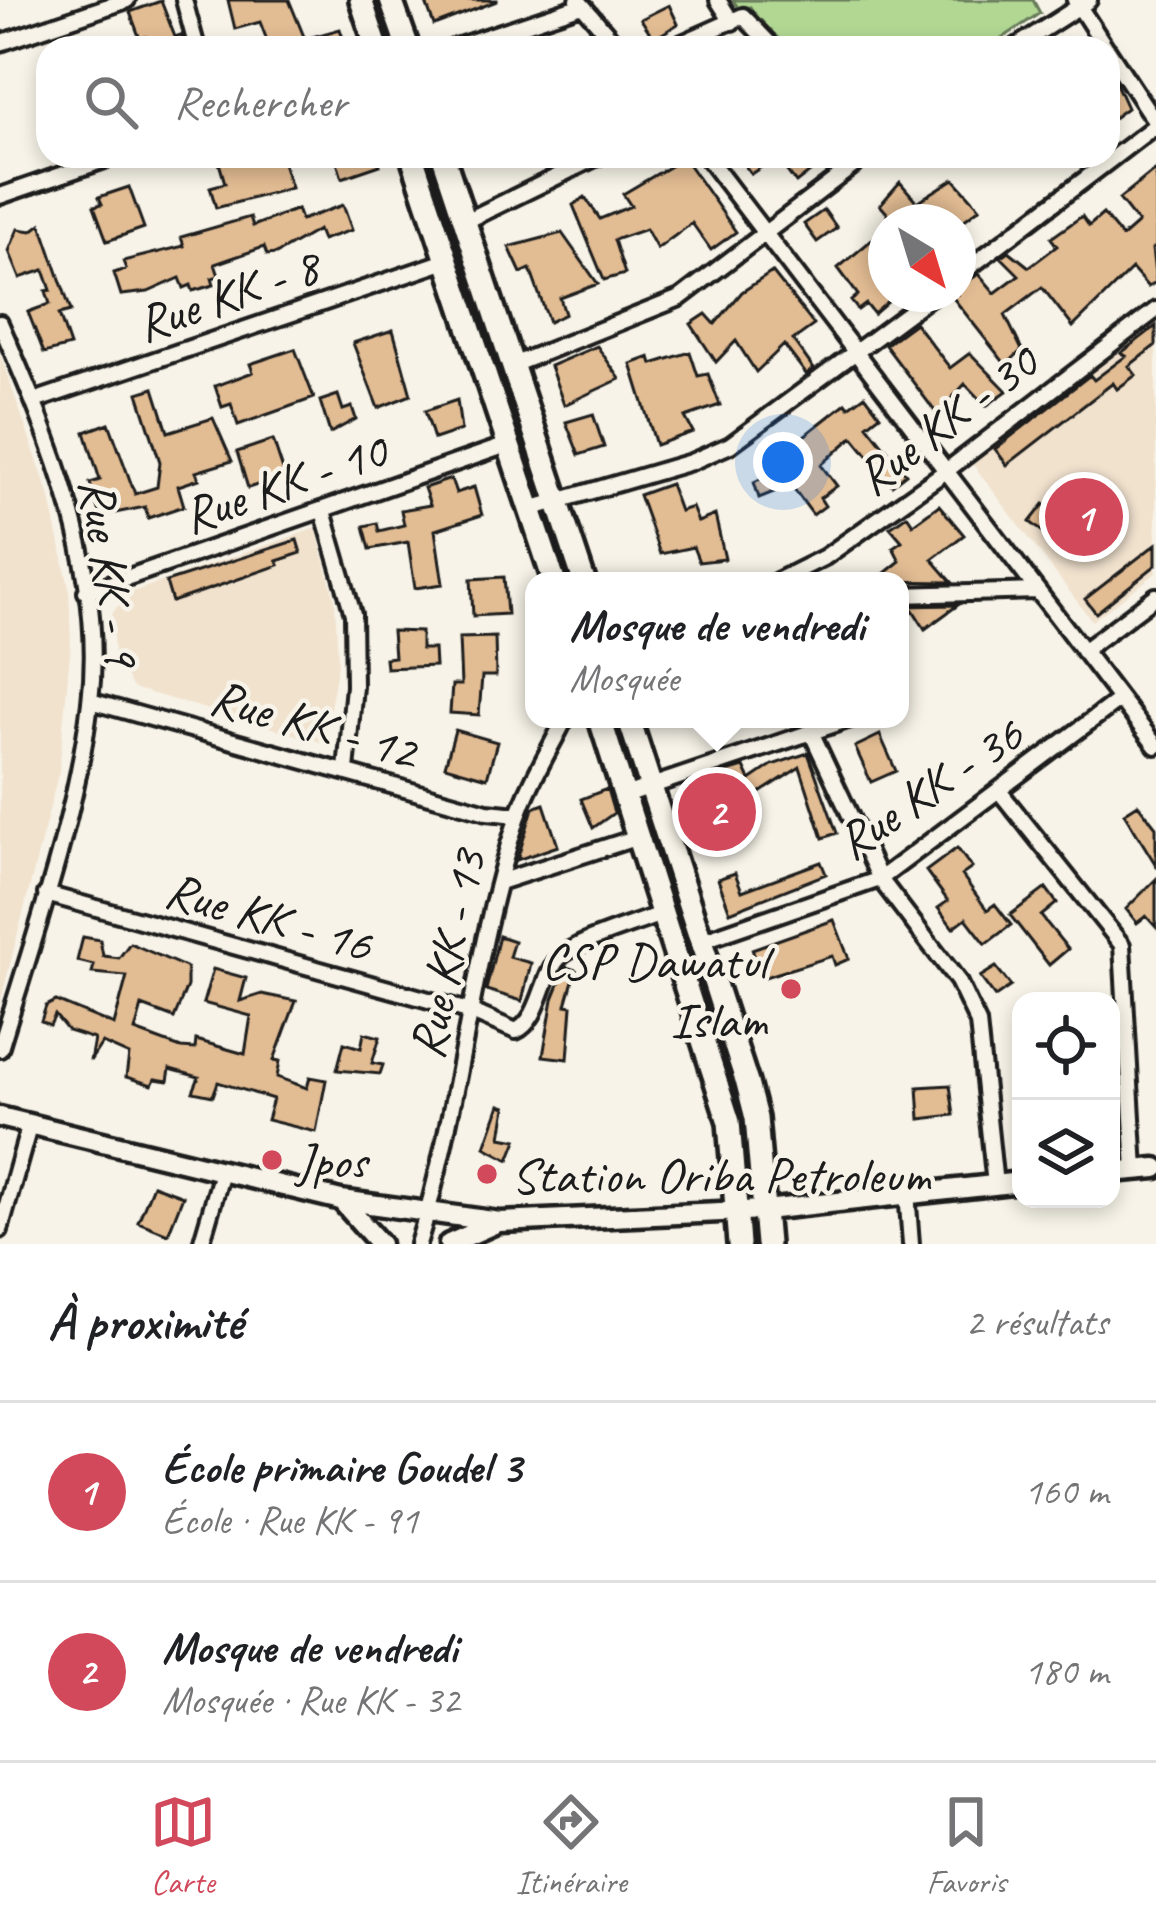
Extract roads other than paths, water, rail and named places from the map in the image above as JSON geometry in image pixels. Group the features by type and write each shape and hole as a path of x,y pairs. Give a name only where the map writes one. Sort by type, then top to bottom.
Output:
{"main road":[{"path":"361,0 373,36"},
{"path":"391,0 404,36"},
{"path":"416,168 551,572"},
{"path":"447,168 581,572"},
{"path":"603,728 729,1123 739,1244"},
{"path":"632,728 752,1101 767,1244"}],"street":[{"path":"0,44 127,0"},
{"path":"184,0 194,36"},
{"path":"718,0 732,22"},
{"path":"1031,36 1081,2 1100,36"},
{"path":"487,36 580,3 609,36"},
{"path":"699,36 749,17 764,36"},
{"path":"1120,69 1156,124 1120,152"},
{"path":"0,196 81,168"},
{"path":"464,222 574,168"},
{"path":"715,168 1156,746"},
{"path":"510,366 659,310 768,236 847,168"},
{"path":"976,262 1099,168"},
{"name":"Rue KK - 8","path":"34,401 446,261"},
{"name":"Rue KK - 30","path":"795,572 825,557 946,471 1156,310"},
{"path":"530,509 559,504 730,445 910,312"},
{"name":"Rue KK - 9","path":"0,323 68,494 86,592 90,700 46,894 0,1048"},
{"name":"Rue KK - 10","path":"86,592 507,445"},
{"path":"323,511 353,614 346,770"},
{"path":"909,595 1038,591"},
{"path":"1083,650 1156,596"},
{"name":"Rue KK - 36","path":"701,941 880,879 1120,699"},
{"name":"Rue KK - 12","path":"90,700 487,812 518,815"},
{"name":"Rue KK - 13","path":"418,1244 445,1156 499,882 518,815 561,728"},
{"path":"625,795 830,728"},
{"path":"813,736 880,879 958,981 978,1023 995,1184"},
{"path":"1000,792 1122,945 1135,1170"},
{"path":"499,882 638,837"},
{"name":"Rue KK - 16","path":"46,894 472,1012 508,1029 526,1025 548,976 566,952 663,914"},
{"path":"0,1117 341,1200 500,1222 765,1210 1012,1183"},
{"path":"0,1230 29,1127"},
{"path":"1120,1171 1156,1168"},
{"path":"201,1244 222,1172"},
{"path":"907,1192 911,1244"},
{"path":"341,1200 380,1244"},
{"path":"449,1244 500,1222"}],"place":[{"name":"École primaire Goudel 3","path":"1084,517"},
{"name":"Mosque de vendredi","path":"717,812"},
{"name":"CSP Dawatul Islam","path":"791,989"},
{"name":"Jpos","path":"272,1160"},
{"name":"Station Oriba Petroleum","path":"487,1174"}]}
